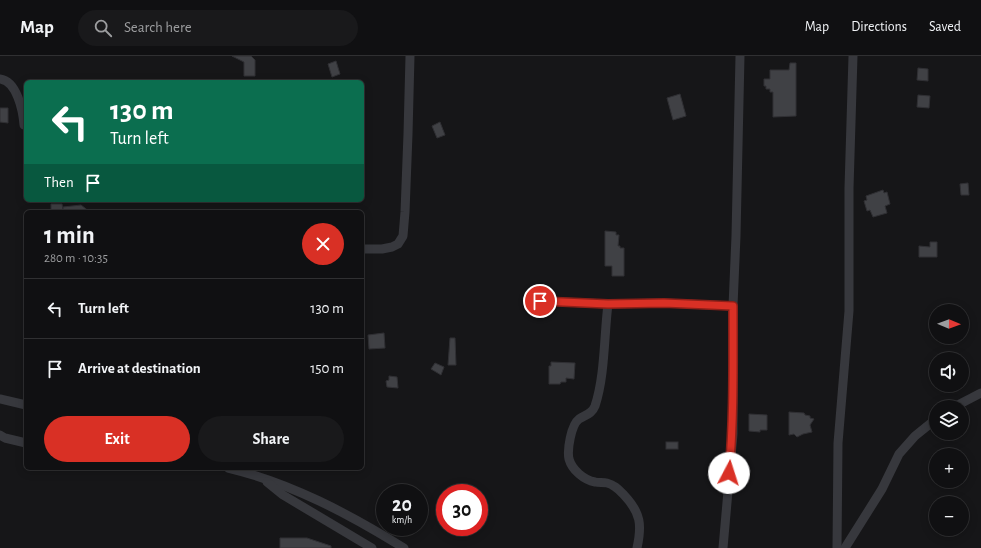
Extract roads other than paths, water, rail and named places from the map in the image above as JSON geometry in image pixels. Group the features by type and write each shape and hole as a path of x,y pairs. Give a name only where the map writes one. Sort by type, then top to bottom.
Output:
{"street":[{"path":"364,249 382,249 392,247 398,244 403,236 408,149 410,56"},
{"path":"723,548 733,434 733,306 740,56"},
{"path":"837,548 838,443 849,311 849,181 853,56"},
{"path":"0,79 7,82 17,96 21,104 24,125"},
{"path":"540,301 608,304 664,303 733,306"},
{"path":"608,304 602,366 594,408 588,415 578,419 572,429 569,458 573,468 581,476 594,482 607,483 615,486 629,500 637,513 640,526 637,548"},
{"path":"968,400 981,393"},
{"path":"0,399 24,405"},
{"path":"845,548 882,489 899,454 915,436 929,425"},
{"path":"0,435 5,438 24,443"},
{"path":"248,470 364,523 404,548"},
{"path":"262,477 283,495 372,548"}]}
